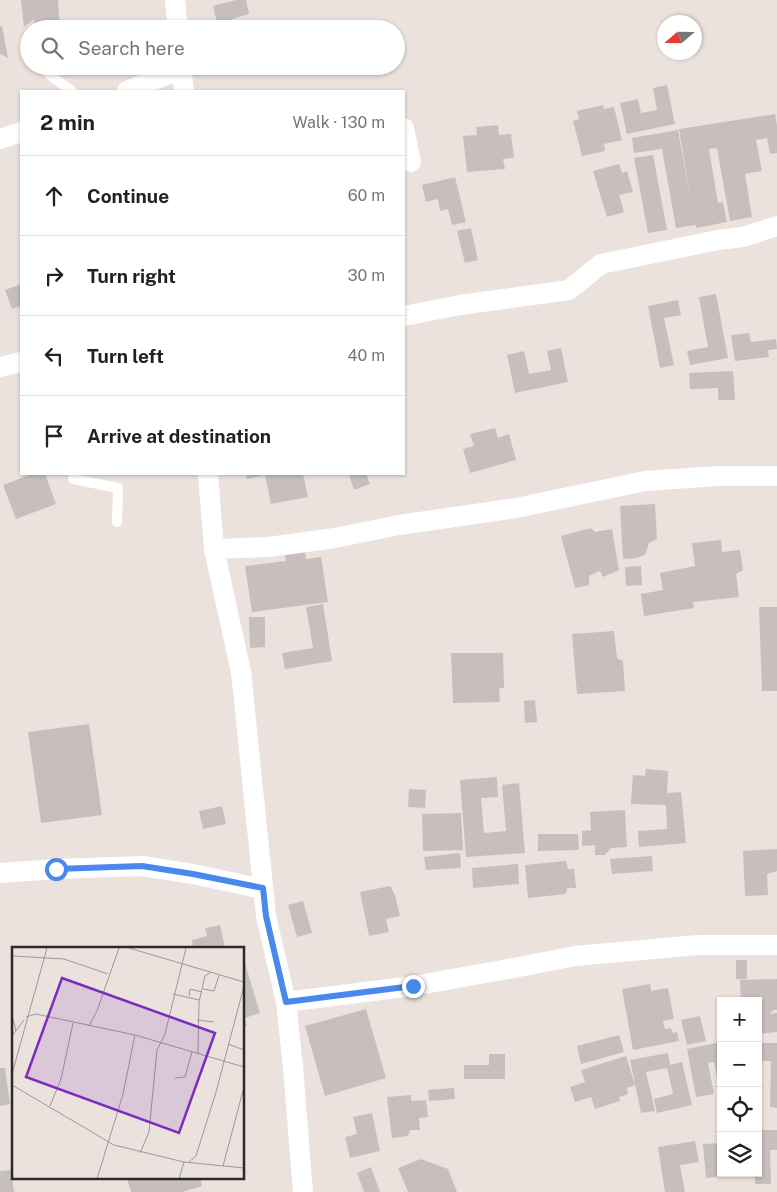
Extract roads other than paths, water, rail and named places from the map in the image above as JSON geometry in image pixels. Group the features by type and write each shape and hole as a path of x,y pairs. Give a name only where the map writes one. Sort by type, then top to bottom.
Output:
{"street":[{"path":"175,0 177,20"},
{"path":"129,90 165,75"},
{"path":"182,75 184,90"},
{"path":"0,139 20,132"},
{"path":"405,134 410,162"},
{"path":"405,316 460,304 569,290 600,264 718,240 743,237 777,226"},
{"path":"0,366 20,362"},
{"path":"208,475 214,549 240,672 266,916 286,1002 303,1192"},
{"path":"214,549 269,547 335,538 398,525 516,508 645,481 718,476 777,476"},
{"path":"0,873 142,866 263,888"},
{"path":"286,1002 413,986 575,956 698,944 777,945"}],"lane":[{"path":"50,75 71,90"},
{"path":"73,479 118,488 117,522"}]}
